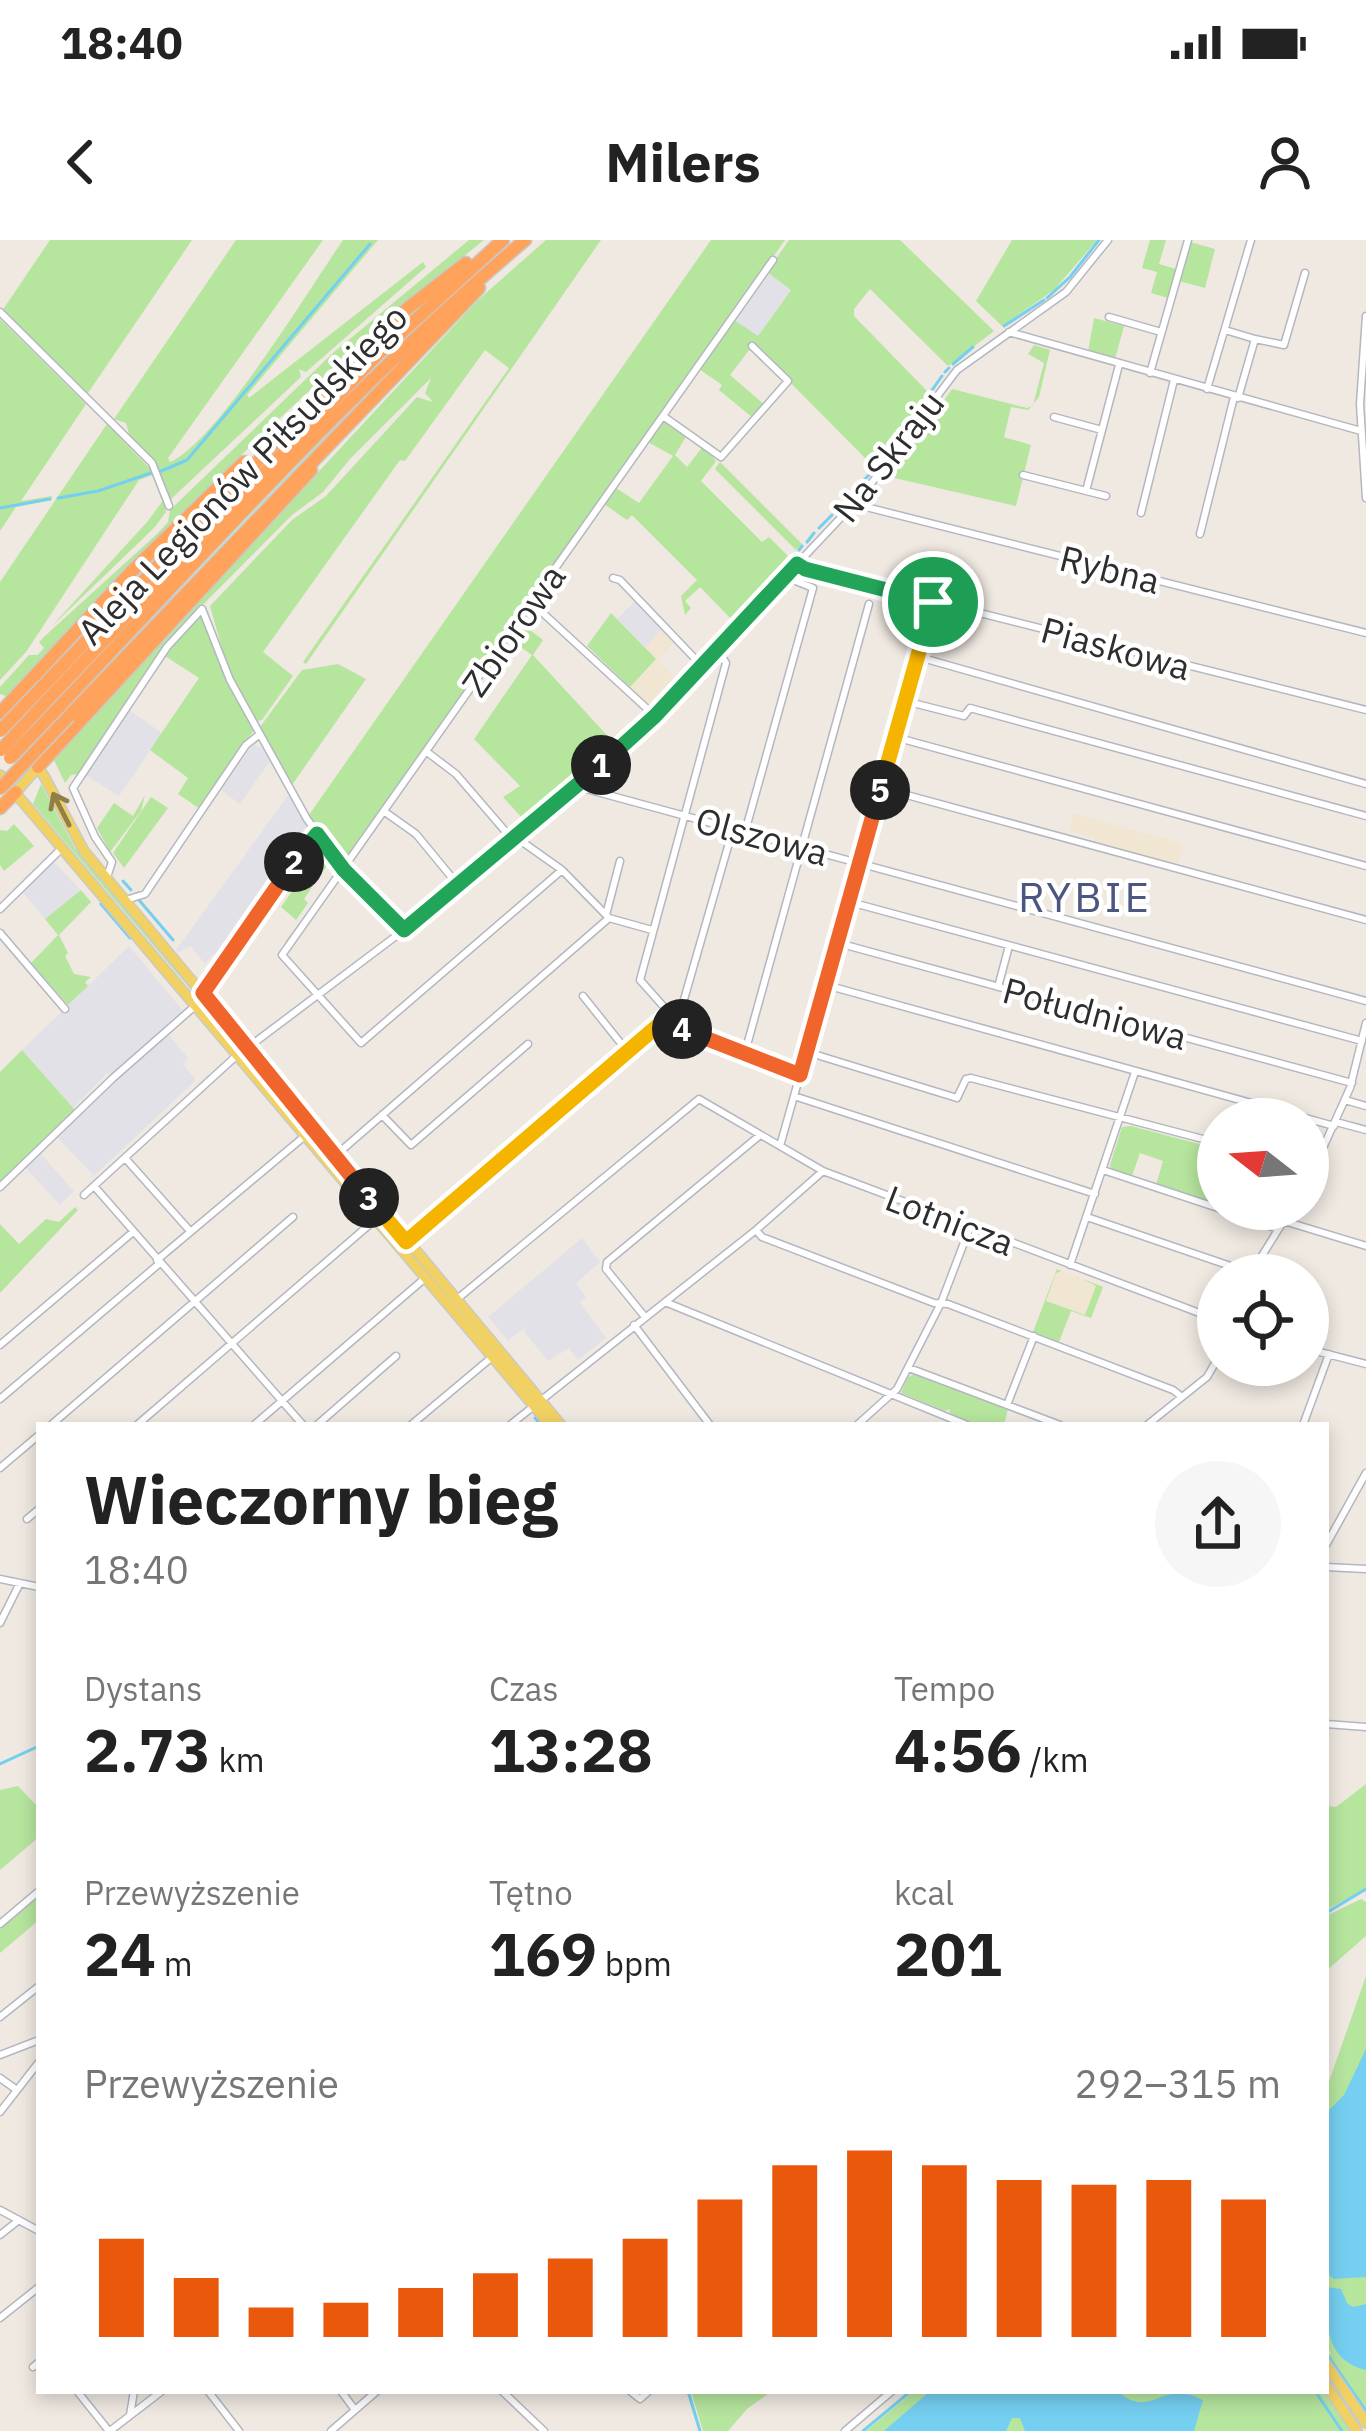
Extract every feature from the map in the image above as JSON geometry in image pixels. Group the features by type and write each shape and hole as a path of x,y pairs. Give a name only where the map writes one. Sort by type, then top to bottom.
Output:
{"highway":[{"path":"0,715 222,481 283,431 408,308 503,240"},
{"name":"Aleja Legionów Piłsudskiego","path":"2,760 378,354 503,240"},
{"name":"Aleja Legionów Piłsudskiego","path":"56,700 338,413 525,240"},
{"path":"0,731 56,700 439,333 506,256"},
{"path":"38,767 288,499 348,422"},
{"path":"0,789 56,700 283,431"},
{"path":"0,808 16,792"}],"main road":[{"path":"0,715 38,767 84,851 203,993 306,1135 491,1357 558,1422"},
{"path":"2,760 16,792 456,1300 548,1422"},
{"path":"16,792 38,767"},
{"path":"1329,2368 1366,2423"},
{"path":"1329,2390 1357,2431"}],"street":[{"name":"Na Skraju","path":"84,1195 243,1052 404,930 655,716 854,504 957,370 1066,292 1108,240"},
{"path":"1150,373 1188,240"},
{"path":"1207,389 1251,240"},
{"name":"Zbiorowa","path":"316,996 282,955 772,260"},
{"path":"1225,330 1284,345 1305,273"},
{"path":"0,312 152,464 169,506"},
{"path":"1366,316 1361,430 1366,498"},
{"path":"1109,317 1162,332"},
{"path":"1009,332 1361,430"},
{"path":"1200,534 1256,339"},
{"path":"663,416 722,458 788,381 752,346"},
{"path":"1086,491 1119,364"},
{"path":"1141,513 1174,380"},
{"path":"1054,417 1102,430"},
{"path":"1023,475 1106,496"},
{"name":"Rybna","path":"854,504 1366,633"},
{"name":"Piaskowa","path":"797,564 1366,710"},
{"path":"745,832 813,589 786,577"},
{"path":"613,578 702,666"},
{"path":"780,1146 933,602"},
{"path":"532,603 655,716"},
{"path":"744,1056 869,604"},
{"path":"107,877 112,862 73,788 167,646 202,609 230,680 317,834 344,870 404,930"},
{"path":"717,649 726,662 640,974 641,985 688,1034 800,1075"},
{"path":"918,657 1366,784"},
{"path":"905,701 964,716 970,708 1366,816"},
{"path":"127,901 145,893 219,783 260,734"},
{"path":"895,736 1366,866"},
{"path":"427,752 457,776 513,837 562,870 607,917 652,930"},
{"name":"Olszowa","path":"575,786 1366,1001"},
{"path":"880,788 1366,920"},
{"path":"385,812 416,834 458,884"},
{"path":"406,1242 669,1016 687,995 733,829"},
{"path":"203,993 317,834"},
{"path":"0,909 64,846"},
{"path":"334,1156 607,917 620,861"},
{"path":"316,996 361,1042 562,870"},
{"path":"850,902 1363,1046"},
{"path":"0,933 65,1009"},
{"name":"Południowa","path":"838,943 1352,1082"},
{"path":"998,987 1010,946"},
{"path":"826,985 1136,1072 1366,1130"},
{"path":"583,996 627,1052"},
{"path":"0,1187 196,1004"},
{"path":"1329,1136 1352,1082 1366,1023"},
{"path":"382,1115 411,1145 528,1044"},
{"path":"807,1052 957,1098 968,1078 1197,1138"},
{"path":"1070,1265 1136,1072"},
{"path":"794,1096 1095,1194"},
{"path":"1346,1100 1366,1106"},
{"name":"Lotnicza","path":"456,1300 694,1101 704,1101 823,1172 1197,1312"},
{"path":"0,1399 306,1135"},
{"path":"645,1317 606,1269 607,1262 760,1136"},
{"path":"125,1158 191,1232"},
{"path":"1103,1170 1197,1202"},
{"path":"514,1422 823,1172"},
{"path":"94,1186 299,1422"},
{"path":"54,1422 292,1217"},
{"path":"1087,1217 1197,1255"},
{"path":"140,1422 376,1219"},
{"path":"860,1422 894,1394 909,1368 941,1304 970,1227"},
{"path":"756,1230 762,1237 1034,1336 1182,1397"},
{"path":"1314,1230 1366,1246"},
{"path":"0,1345 133,1232"},
{"path":"257,1422 426,1278"},
{"path":"665,1302 953,1422"},
{"path":"634,1325 708,1422"},
{"path":"1007,1405 1034,1336"},
{"path":"1329,1354 1366,1364"},
{"path":"320,1422 396,1356"},
{"path":"415,1422 491,1357"},
{"path":"909,1368 1052,1422"},
{"path":"1155,1422 1197,1384"},
{"path":"1304,1422 1317,1386"},
{"path":"0,1468 36,1438"},
{"path":"1329,1540 1366,1473"},
{"path":"27,1519 36,1512"},
{"path":"1329,1567 1366,1569"},
{"path":"0,1579 36,1586"},
{"path":"0,1623 20,1583"},
{"path":"1329,1724 1366,1727"},
{"path":"0,1924 36,1894"},
{"path":"0,2018 36,1988"},
{"path":"0,2055 36,2041"},
{"path":"0,2112 36,2066"},
{"path":"0,2078 16,2090"},
{"path":"0,2210 36,2229"},
{"path":"0,2236 19,2220"},
{"path":"0,2318 36,2289"},
{"path":"79,2394 110,2431 157,2394"},
{"path":"130,2415 134,2394"},
{"path":"210,2394 239,2431"},
{"path":"342,2394 355,2410"},
{"path":"332,2431 374,2394"},
{"path":"505,2394 544,2431"},
{"path":"845,2431 885,2394"}],"shaded area":[{"path":"768,273 791,289 758,337 735,320"},
{"path":"635,601 662,629 645,648 617,619"},
{"path":"662,629 674,642 658,661 678,680 652,708 630,687 655,660 645,648"},
{"path":"129,710 162,733 119,796 85,775"},
{"path":"253,744 270,761 240,804 221,790"},
{"path":"290,793 308,826 287,848 295,854 291,860 286,858 228,937 235,942 223,961 213,954 205,964 191,946 178,952 176,950"},
{"path":"1073,813 1183,844 1177,865 1069,831"},
{"path":"53,861 81,890 45,919 22,891"},
{"path":"129,946 184,1012 113,1074 107,1073 73,1108 22,1050"},
{"path":"167,1033 188,1058 183,1064 196,1080 94,1176 56,1136"},
{"path":"39,1152 74,1191 60,1205 25,1167"},
{"path":"582,1238 600,1262 576,1283 586,1297 580,1303 606,1338 578,1360 569,1348 548,1361 525,1327 508,1341 488,1317"},
{"path":"1057,1269 1103,1287 1091,1318 1071,1311 1059,1342 1033,1332"}],"green space":[{"path":"50,240 192,240 86,396 2,311"},
{"path":"236,240 323,240 168,458 170,462 212,426 236,396 343,240 378,240 249,398 423,262 426,267 306,372 299,369 301,377 169,501 157,468 130,437 126,423 114,419"},
{"path":"469,240 484,240 297,402 178,517 6,696 0,694 0,687 29,655 38,655 44,648 39,642 158,533 168,522 170,510 334,352"},
{"path":"546,240 601,240 306,664 303,662 509,368 485,350 263,652 293,676 262,720 257,721 229,673 210,606 292,520 326,496 417,397 433,402 425,393 431,378 323,492 292,515 170,638 79,774 65,783 53,758 477,301"},
{"path":"711,240 785,240 348,861 342,862 309,815"},
{"path":"789,240 900,240 994,331 948,366 870,289 854,316 928,392 873,466 753,345 730,375 765,405 753,418 719,390 722,385 699,369 733,319 758,336 791,290 767,272"},
{"path":"1012,240 1097,240 1054,290 1002,326 976,301"},
{"path":"1150,240 1166,240 1159,264 1176,269 1168,298 1151,293 1157,272 1142,268"},
{"path":"1190,242 1215,249 1205,288 1179,281"},
{"path":"1094,318 1124,326 1115,359 1088,352"},
{"path":"0,319 86,404 21,501 52,496 51,500 16,507 0,531"},
{"path":"420,342 70,709 337,424"},
{"path":"1034,345 1050,350 1039,397 1033,404 1044,363 1028,354"},
{"path":"952,389 1032,406 1028,410 1011,407 1004,437 1031,445 1016,506 890,477"},
{"path":"663,419 687,435 675,455 687,467 704,445 716,461 701,481 762,542 769,537 789,557 732,620 700,587 685,601 691,608 685,615 681,596 697,580 632,515 627,520 604,504 616,488 639,503 673,456 648,442"},
{"path":"107,424 155,474 139,480 26,652 0,680 0,582"},
{"path":"720,462 802,544 796,550 715,469"},
{"path":"164,499 166,512 154,528 51,627 148,521"},
{"path":"611,613 656,659 630,687 587,646"},
{"path":"196,617 203,617 254,730 200,809 178,794 188,778 150,750 199,678 165,656"},
{"path":"521,623 543,640 533,655 615,744 524,820 503,797 520,786 474,739 532,655 509,639"},
{"path":"338,664 366,679 292,785 260,727 302,670"},
{"path":"41,784 75,848 236,1043 33,804"},
{"path":"145,795 141,811 110,852 97,828 114,803 133,816"},
{"path":"151,797 168,808 124,868 113,853"},
{"path":"14,824 34,846 4,871 0,830 7,831"},
{"path":"319,841 337,865 339,873 285,942 335,875 336,867 330,861 296,920 281,907 322,849 313,844"},
{"path":"81,890 91,902 59,935 74,974 91,977 68,1005 31,963 58,935 45,919"},
{"path":"22,1050 75,1110 0,1183 0,1072"},
{"path":"1122,1127 1197,1143 1197,1198 1156,1185 1163,1161 1140,1153 1132,1176 1112,1170"},
{"path":"75,1207 78,1210 0,1293 0,1224 19,1244 46,1219 59,1222"},
{"path":"1057,1269 1061,1271 1046,1301 1085,1315 1096,1286 1083,1279 1103,1287 1091,1318 1071,1311 1059,1342 1033,1332"},
{"path":"914,1374 1008,1409 1005,1422 967,1422 950,1409 901,1393"},
{"path":"1366,1784 1366,1889 1329,1908 1329,1806 1336,1807"},
{"path":"18,1786 36,1805 36,1840 0,1870 0,1790"},
{"path":"36,1899 36,1923 0,1953 0,1929"},
{"path":"1361,1899 1366,1902 1366,1936 1329,1968 1329,1915"},
{"path":"1366,1976 1366,2415 1329,2361 1329,2081"},
{"path":"692,2394 768,2394 728,2431 703,2431"},
{"path":"910,2394 1326,2394 1351,2431 866,2431"}],"water":[{"path":"1366,2049 1366,2277 1334,2279 1329,2275 1329,2110 1344,2095"},
{"path":"1329,2287 1341,2289 1353,2307 1366,2304 1366,2370 1342,2358 1331,2339"},
{"path":"927,2394 1122,2394 1139,2402 1176,2394 1203,2400 1194,2431 1025,2431 1020,2418 1012,2418 1006,2431 884,2431"}],"waterway":[{"path":"1047,298 1099,240"},
{"path":"159,472 187,460 370,244"},
{"path":"1004,326 1044,300"},
{"path":"953,364 973,347"},
{"path":"945,372 949,368"},
{"path":"912,418 942,376"},
{"path":"876,467 909,422"},
{"path":"58,498 98,491 154,472"},
{"path":"859,485 872,472"},
{"path":"0,508 50,499"},
{"path":"819,528 832,515"},
{"path":"807,542 814,533"},
{"path":"799,550 802,546"},
{"path":"790,559 794,555"},
{"path":"743,610 788,562"},
{"path":"720,635 740,614"},
{"path":"700,658 709,647"},
{"path":"123,881 131,890"},
{"path":"139,900 173,940"},
{"path":"101,904 130,938"},
{"path":"535,1418 538,1422"},
{"path":"0,1764 36,1747"},
{"path":"1329,1911 1366,1889"},
{"path":"1329,2357 1366,2411"},
{"path":"689,2394 700,2431"},
{"path":"863,2431 907,2394"},
{"path":"1317,2394 1342,2431"}],"district":[{"name":"RYBIE","path":"1085,896"}],"route":[{"path":"797,564 933,602 800,1075 688,1034 669,1016 406,1242 203,993 309,842 317,834 344,870 404,930 641,730 797,564"}]}
